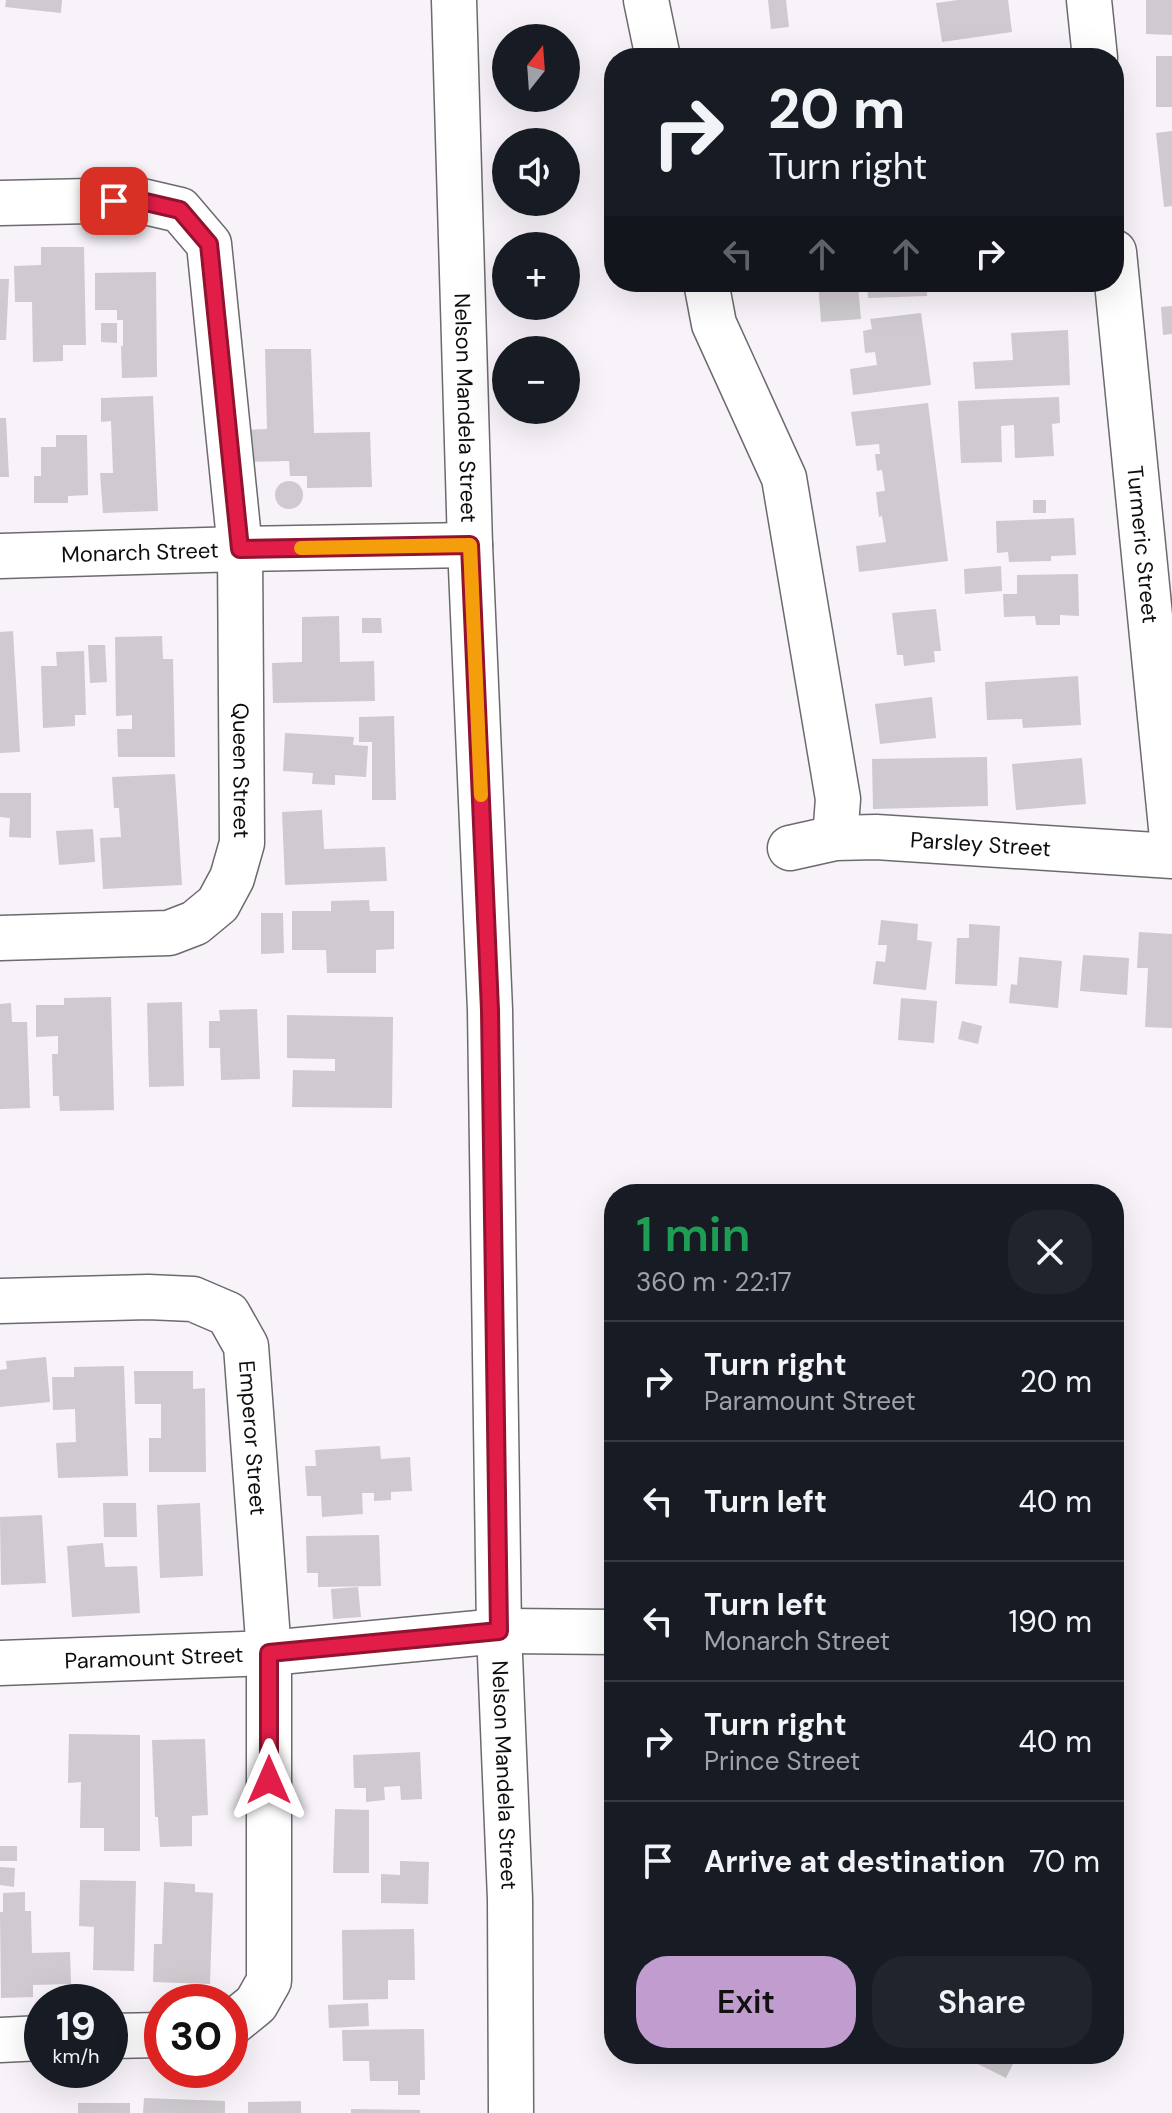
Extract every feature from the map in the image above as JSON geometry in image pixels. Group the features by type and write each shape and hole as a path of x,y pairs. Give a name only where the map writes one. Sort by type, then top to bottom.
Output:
{"street":[{"name":"Nelson Mandela Street","path":"454,0 470,545 490,1010 499,1631 510,1899 511,2113"},
{"path":"646,0 656,48"},
{"path":"1089,0 1094,48"},
{"name":"Queen Street","path":"0,203 137,200 180,210 209,244 240,549 242,843 232,878 218,904 195,923 169,933 0,938"},
{"path":"708,292 714,324 784,478 838,799 835,838"},
{"name":"Turmeric Street","path":"1118,292 1172,838"},
{"name":"Monarch Street","path":"0,556 470,545"},
{"name":"Parsley Street","path":"790,848 835,838 891,838 1172,856"},
{"name":"Emperor Street","path":"0,1301 148,1297 193,1299 228,1314 246,1346 269,1653 269,1981 256,2004 248,2010"},
{"name":"Paramount Street","path":"0,1663 269,1653 499,1631 604,1632"},
{"path":"0,2040 24,2039"}],"building":[{"path":"6,0 62,0 61,13 5,7"},
{"path":"768,0 786,0 789,27 771,29"},
{"path":"1008,0 1012,32 942,42 936,3"},
{"path":"1146,0 1172,0 1172,35 1146,34"},
{"path":"1156,56 1172,56 1172,107 1156,107"},
{"path":"1172,131 1172,206 1164,207 1156,133"},
{"path":"41,247 84,247 86,345 63,345 63,361 33,362 32,302 15,302 14,266 41,265"},
{"path":"156,272 157,377 122,378 123,320 117,320 117,310 95,310 95,273"},
{"path":"0,279 9,279 6,340 0,340"},
{"path":"819,292 859,292 861,319 821,322"},
{"path":"868,292 927,292 927,296 868,298"},
{"path":"1172,306 1172,334 1163,335 1161,307"},
{"path":"921,313 931,385 853,395 850,369 877,365 875,352 865,353 863,331 872,329 870,319"},
{"path":"101,323 117,323 117,343 101,342"},
{"path":"1068,330 1070,385 975,389 973,362 1013,360 1011,333"},
{"path":"265,349 311,349 314,433 370,432 372,487 307,488 307,476 290,476 289,461 245,462 244,430 267,429"},
{"path":"153,396 158,511 103,513 100,473 113,473 111,421 101,422 101,398"},
{"path":"1059,397 1060,423 1052,424 1054,456 1015,458 1014,425 1001,426 1002,462 961,463 958,401"},
{"path":"928,403 948,561 859,572 856,546 886,542 876,492 885,491 882,470 877,471 875,454 880,454 879,444 856,446 851,412"},
{"path":"0,418 6,418 9,477 0,477"},
{"path":"56,435 87,435 88,495 68,496 68,503 34,503 34,476 41,476 41,447 56,447"},
{"path":"289,481 299,485 303,495 299,505 289,509 279,505 275,495 279,485"},
{"path":"1033,500 1046,500 1046,513 1033,513"},
{"path":"1074,518 1076,555 1051,556 1051,561 1009,562 1008,552 997,553 996,521"},
{"path":"1001,566 1002,591 965,594 964,569"},
{"path":"1078,574 1079,616 1060,615 1060,625 1036,625 1035,616 1004,617 1003,594 1017,594 1017,575"},
{"path":"936,609 941,651 934,651 935,662 904,666 903,655 897,655 892,613"},
{"path":"339,616 340,662 374,661 375,701 273,703 272,663 302,662 302,617"},
{"path":"362,618 381,618 382,633 362,633"},
{"path":"13,631 20,752 0,753 0,632"},
{"path":"162,636 163,659 173,659 175,757 118,757 117,729 132,729 132,715 116,716 115,637"},
{"path":"88,645 105,645 107,682 90,683"},
{"path":"84,651 86,715 75,715 75,726 43,728 41,666 57,666 56,652"},
{"path":"1078,676 1081,725 1023,728 1022,719 987,720 985,682"},
{"path":"932,697 936,738 880,744 875,704"},
{"path":"394,716 396,800 372,800 372,742 359,742 359,717"},
{"path":"285,733 354,737 353,745 368,746 366,777 335,775 335,785 312,784 313,773 283,771"},
{"path":"987,757 988,806 873,809 872,759"},
{"path":"1082,758 1086,804 1016,810 1012,764"},
{"path":"175,774 182,885 103,889 100,838 121,837 119,808 114,808 112,777"},
{"path":"0,793 31,793 31,838 9,837 10,818 0,817"},
{"path":"322,810 324,849 385,847 387,881 285,885 282,812"},
{"path":"93,829 95,862 59,865 56,831"},
{"path":"369,900 370,911 394,911 394,949 376,950 376,973 327,973 326,950 292,950 292,911 331,911 331,901"},
{"path":"261,913 283,913 284,953 261,954"},
{"path":"881,920 918,924 917,940 932,942 926,990 873,984 876,961 885,962 887,945 878,945"},
{"path":"969,924 1000,926 997,986 955,984 957,938 969,938"},
{"path":"1139,932 1172,934 1172,1028 1145,1027 1148,968 1137,968"},
{"path":"1083,955 1129,958 1127,995 1080,991"},
{"path":"1019,957 1062,961 1058,1008 1009,1003 1011,984 1017,985"},
{"path":"111,997 114,1110 60,1111 59,1096 53,1096 52,1054 58,1054 58,1036 36,1037 36,1005 64,1005 64,998"},
{"path":"901,998 937,1001 934,1043 898,1040"},
{"path":"182,1002 184,1086 149,1087 147,1003"},
{"path":"11,1003 12,1022 27,1022 30,1108 0,1109 0,1004"},
{"path":"257,1009 260,1079 221,1080 220,1048 209,1048 209,1021 220,1021 219,1010"},
{"path":"287,1015 393,1017 392,1108 292,1107 293,1070 335,1071 335,1059 287,1058"},
{"path":"962,1021 982,1026 978,1044 958,1039"},
{"path":"46,1357 50,1402 0,1407 0,1370 7,1369 6,1361"},
{"path":"124,1366 128,1476 58,1478 56,1443 76,1442 75,1409 53,1410 52,1377 74,1377 74,1367"},
{"path":"134,1371 193,1371 193,1389 205,1388 206,1472 149,1472 149,1438 161,1438 161,1404 135,1404"},
{"path":"380,1446 381,1459 410,1457 412,1491 391,1492 391,1500 374,1501 374,1493 362,1493 363,1514 322,1517 321,1496 307,1496 305,1466 316,1466 315,1450"},
{"path":"103,1503 136,1503 137,1537 104,1537"},
{"path":"200,1503 203,1576 160,1578 157,1505"},
{"path":"42,1515 46,1583 1,1585 0,1517"},
{"path":"379,1535 381,1586 318,1587 318,1573 307,1573 306,1536"},
{"path":"103,1543 105,1567 137,1566 140,1613 72,1617 67,1546"},
{"path":"358,1587 361,1617 333,1619 331,1589"},
{"path":"69,1734 140,1735 140,1851 104,1851 104,1828 80,1828 81,1782 68,1783"},
{"path":"205,1739 208,1815 192,1816 192,1846 160,1847 158,1817 155,1817 152,1740"},
{"path":"420,1752 422,1799 401,1800 400,1786 384,1787 385,1800 366,1802 366,1788 354,1788 353,1755"},
{"path":"335,1809 369,1810 369,1873 333,1873"},
{"path":"0,1846 17,1846 17,1861 0,1861"},
{"path":"400,1861 429,1862 428,1904 381,1903 381,1874 400,1875"},
{"path":"0,1867 15,1868 14,1887 0,1885"},
{"path":"80,1880 136,1881 134,1971 93,1970 94,1927 79,1926"},
{"path":"164,1882 195,1884 195,1892 213,1893 210,1984 153,1982 154,1944 162,1944"},
{"path":"25,1892 25,1911 31,1911 32,1953 70,1952 71,1984 24,1984 24,1997 1,1998 0,1912 3,1912 3,1893"},
{"path":"414,1929 415,1980 388,1980 388,1999 343,2000 342,1930"},
{"path":"368,2003 369,2026 329,2028 328,2005"},
{"path":"424,2029 425,2080 420,2080 420,2095 398,2095 398,2081 370,2081 369,2061 343,2061 342,2030"},
{"path":"978,2064 1013,2064 1006,2078"},
{"path":"144,2098 225,2101 225,2113 143,2113"},
{"path":"301,2101 301,2113 248,2113 248,2102"},
{"path":"78,2103 130,2103 130,2113 78,2113"},
{"path":"351,2109 420,2110 420,2113 351,2113"}],"slow traffic":[{"path":"301,548 470,545 481,795"}],"route":[{"path":"114,201 137,200 180,210 209,244 240,549 470,545 490,1010 499,1631 269,1653 269,1780"}]}
